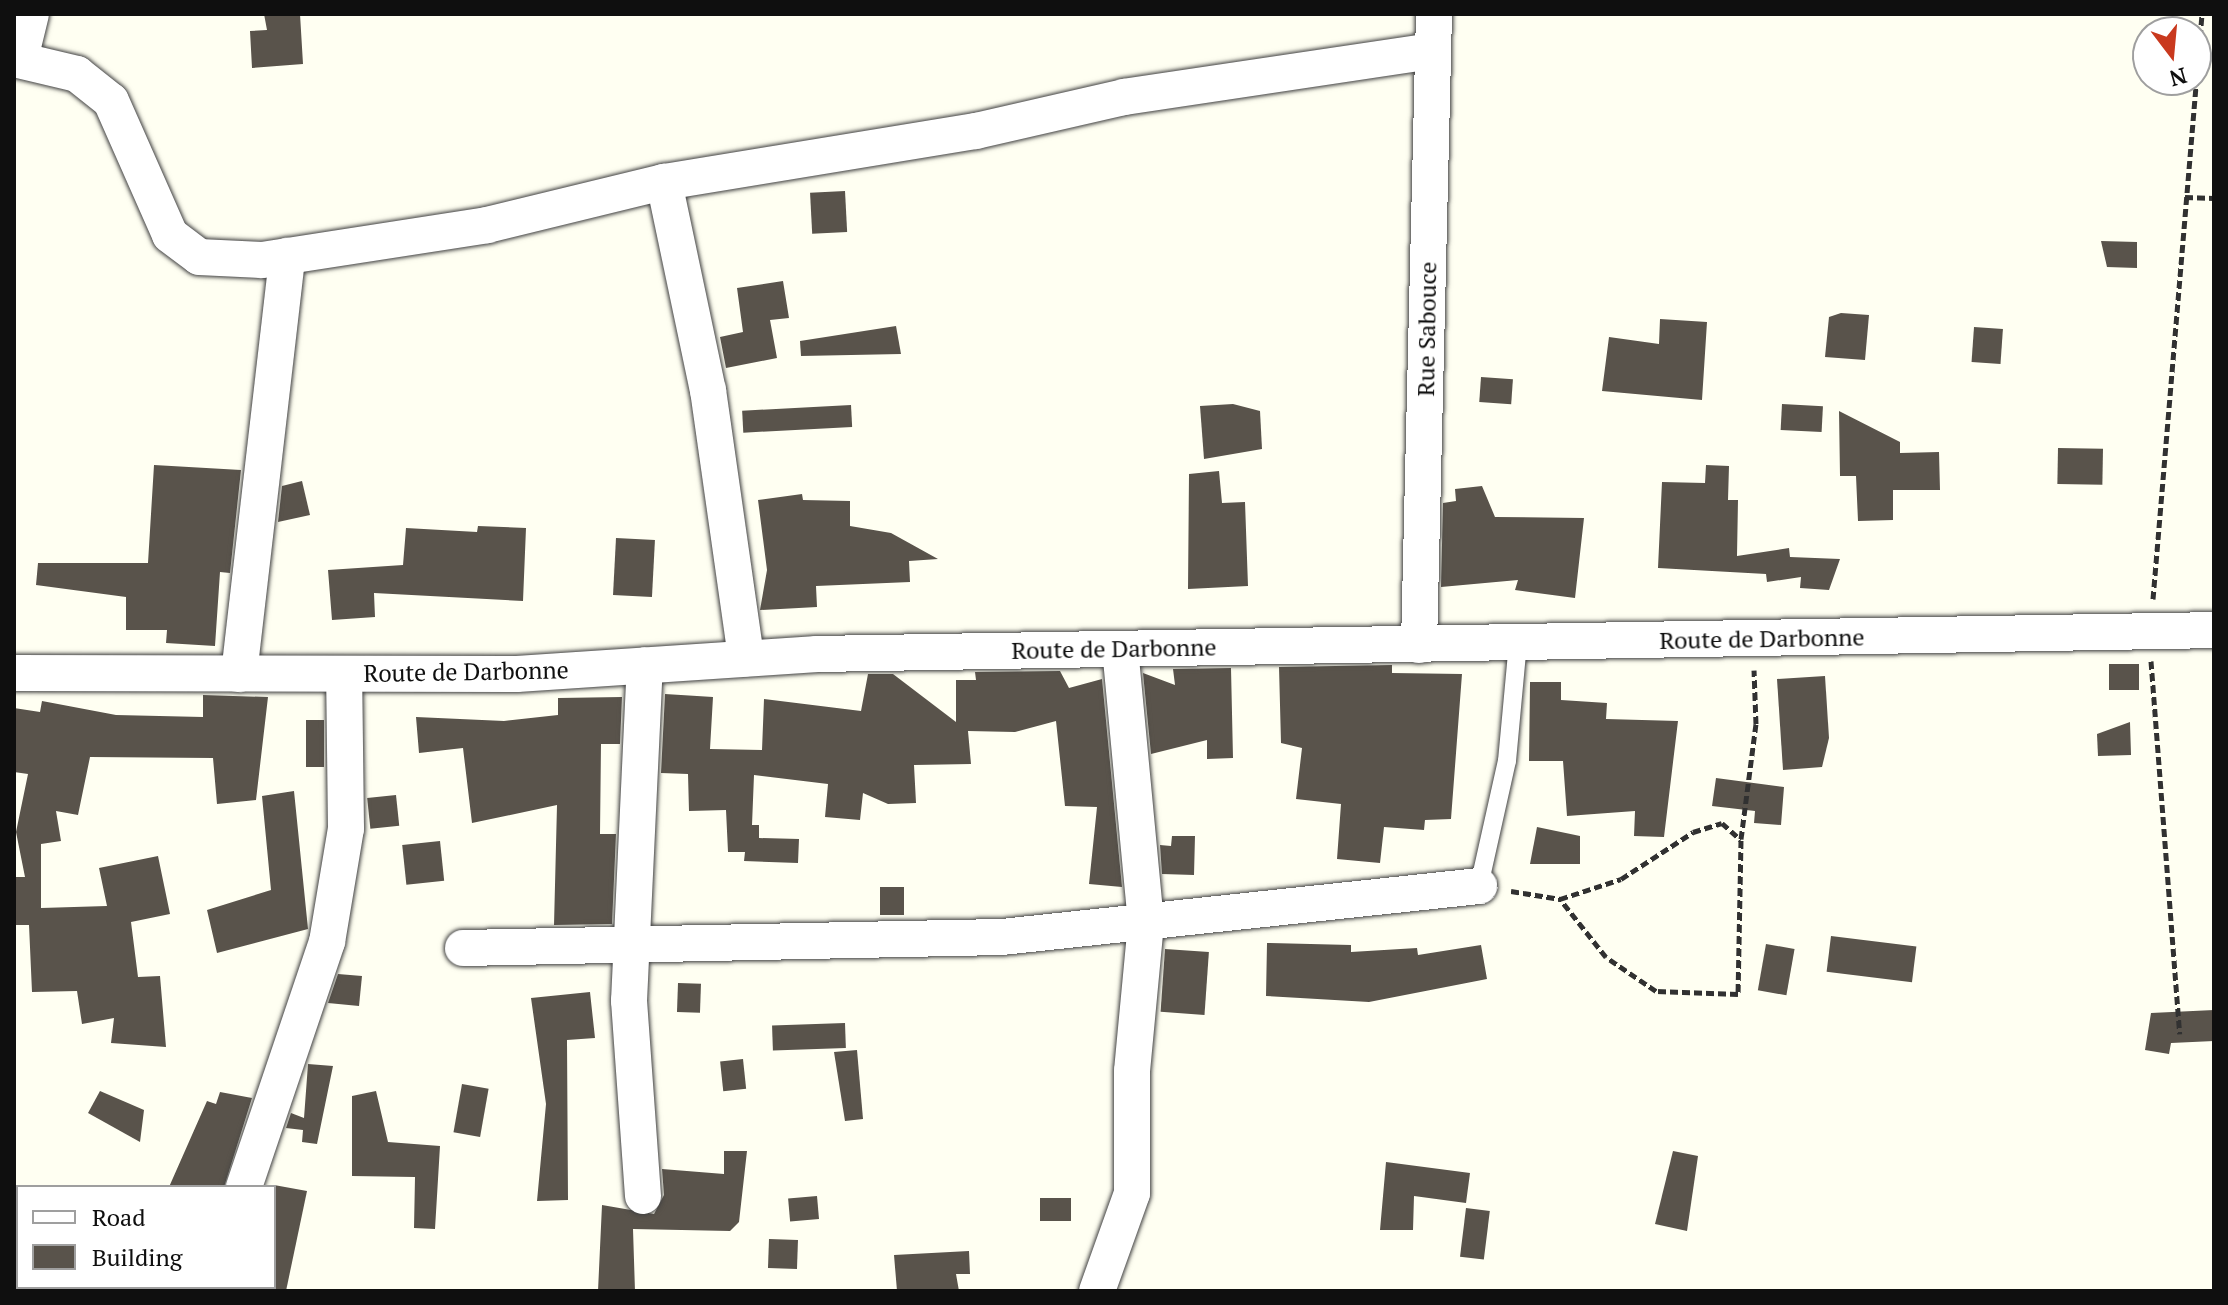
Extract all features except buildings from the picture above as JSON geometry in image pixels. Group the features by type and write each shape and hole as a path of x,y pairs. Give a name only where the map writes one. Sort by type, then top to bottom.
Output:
{"street":[{"path":"31,14 17,59 77,74 111,101 170,235 199,257 287,256 487,225 664,182 976,131 1124,97 1433,51"},
{"name":"Rue Sabouce","path":"1419,645 1434,14"},
{"path":"664,182 708,390 746,658"},
{"path":"239,674 287,256"},
{"name":"Route de Darbonne","path":"14,673 344,674 645,665 746,658 1120,649 2214,630"},
{"path":"1097,1291 1132,1193 1132,1071 1146,923 1120,649"},
{"path":"643,1196 629,1001 645,665"},
{"path":"245,1185 327,942 346,829 344,674"},
{"path":"463,948 1002,937 1479,886"}],"lane":[{"path":"1479,886 1507,761 1518,643"}],"path":[{"path":"2180,1034 2155,771 2151,632 2202,14"},
{"path":"2185,197 2214,198"},
{"path":"1560,899 1606,957 1656,991 1738,994 1741,840 1756,724 1752,639"},
{"path":"1479,886 1560,899 1621,879 1693,832 1722,823 1741,840"}]}
